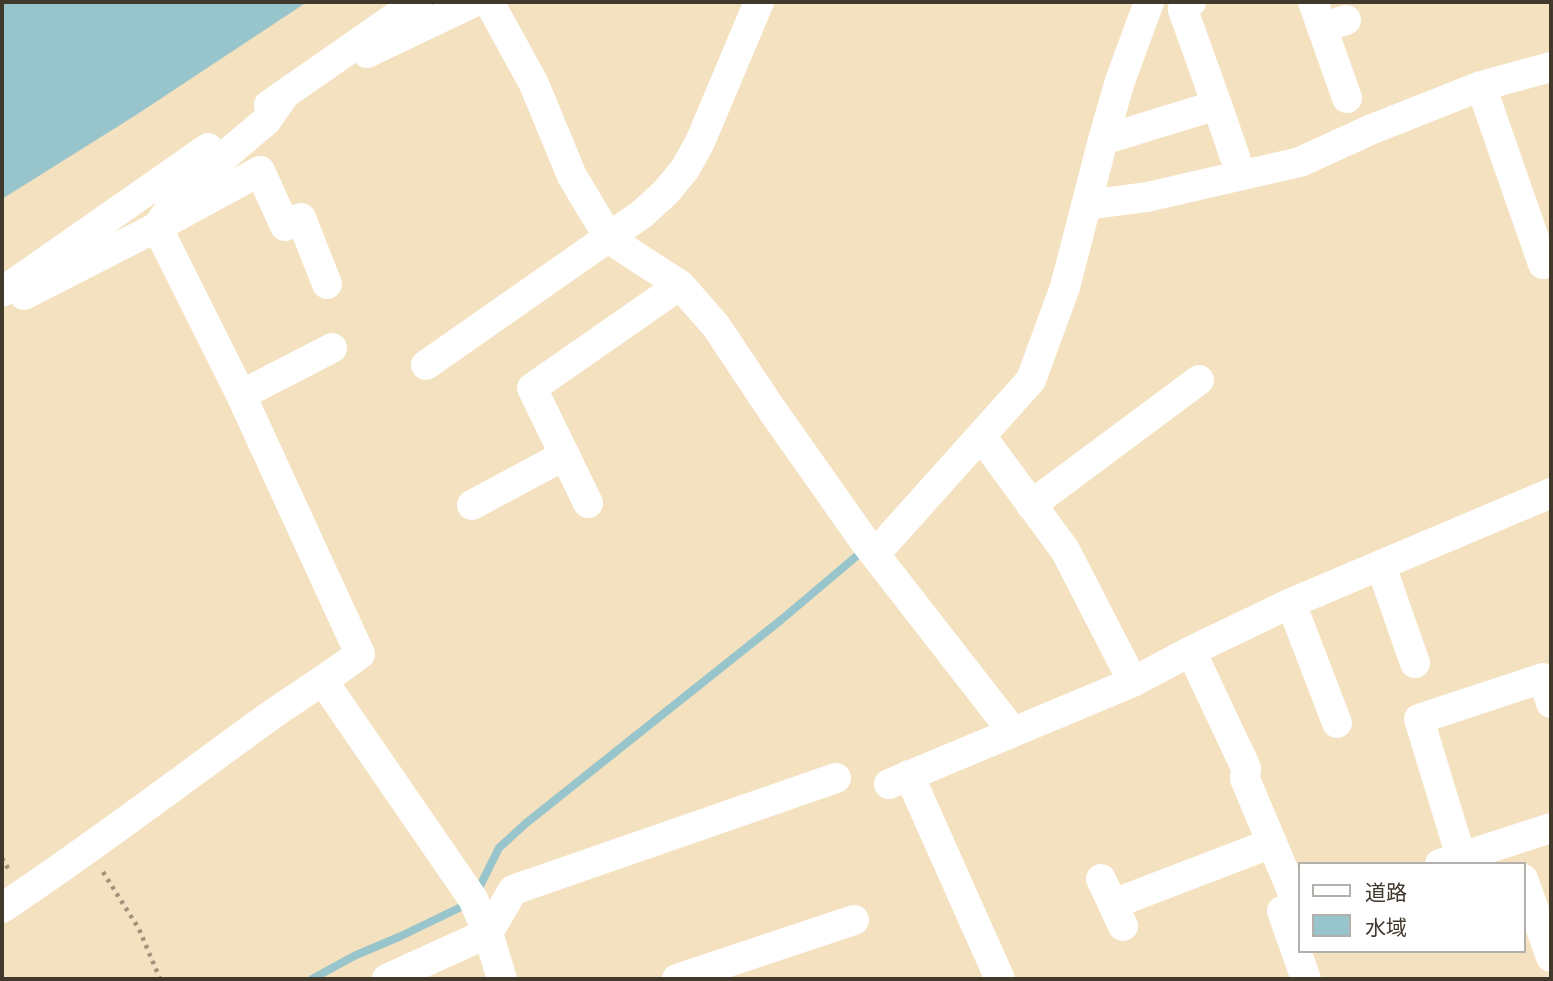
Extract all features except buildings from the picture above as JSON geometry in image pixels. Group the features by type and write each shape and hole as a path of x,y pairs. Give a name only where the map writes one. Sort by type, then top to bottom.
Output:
{"street":[{"path":"2,292 417,2"},
{"path":"157,227 182,192 266,121 288,92 474,2"},
{"path":"489,2 534,83 572,176 608,236 680,285 716,326 772,411 875,554 1013,732"},
{"path":"426,365 642,214 666,192 685,169 700,142 759,2"},
{"path":"875,554 1031,380 1066,287 1102,139 1144,13 1187,6 1235,157"},
{"path":"1327,17 1347,98"},
{"path":"1086,205 1147,197 1300,162 1370,130 1481,86 1551,67"},
{"path":"1481,86 1543,264"},
{"path":"1102,139 1217,105"},
{"path":"2,310 27,294 260,171 285,226 301,218 327,284"},
{"path":"2,908 89,849 265,719 360,654 241,395 157,227"},
{"path":"588,503 532,388 680,285"},
{"path":"241,395 332,348"},
{"path":"1031,505 1199,380"},
{"path":"981,436 1065,550 1133,682"},
{"path":"472,505 565,455"},
{"path":"1000,979 899,779 1133,682 1291,603 1551,493"},
{"path":"1381,566 1415,663"},
{"path":"1291,603 1337,723"},
{"path":"1191,651 1246,768 1245,779 1272,843 1285,910 1298,953"},
{"path":"1551,703 1543,678 1419,719 1450,860 1514,853 1551,828"},
{"path":"323,681 473,899 488,933 502,979"},
{"path":"387,979 488,933 513,890 836,779"},
{"path":"1112,903 1272,843"},
{"path":"1525,882 1543,905 1551,957"},
{"path":"677,979 853,920"},
{"path":"1298,953 1306,979"}],"path":[{"path":"89,849 139,929 160,979"}],"water":[{"path":"2,2 307,2 136,115 2,199"}],"waterway":[{"path":"477,892 499,848 525,824 781,620 865,549"},
{"path":"312,979 354,956 459,908"}]}
